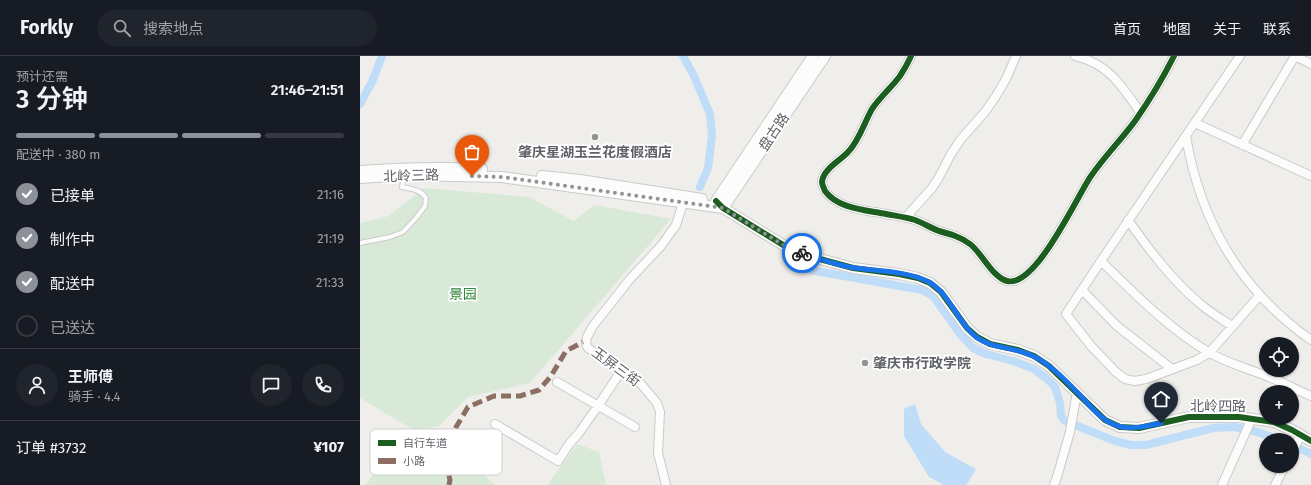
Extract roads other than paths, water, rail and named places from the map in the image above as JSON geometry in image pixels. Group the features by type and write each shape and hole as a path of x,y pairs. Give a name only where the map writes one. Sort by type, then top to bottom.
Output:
{"street":[{"name":"盘古路","path":"720,205 795,92 813,56"},
{"name":"盘古路","path":"795,92 826,56"},
{"path":"912,56 900,76 873,108 852,147 828,170 822,182 823,188 834,200 853,208 906,217 960,238 976,250 993,271 1006,281 1013,281 1030,271 1048,250 1091,176 1140,112 1174,56"},
{"path":"906,217 938,180 951,154 961,139 985,112 996,96 1006,79 1016,56"},
{"path":"1075,56 1096,64 1105,70 1140,112"},
{"path":"1240,56 1066,314 1091,346 1116,372 1125,379 1134,381 1146,379 1196,360 1210,352 1260,295"},
{"path":"1242,144 1295,56 1311,64"},
{"path":"1195,122 1311,176"},
{"path":"1186,136 1189,157 1197,184 1210,220 1219,239 1245,278 1260,295 1283,318 1311,340"},
{"name":"北岭三路","path":"360,171 423,168 466,168 501,171 580,180 720,205"},
{"name":"北岭三路","path":"360,178 404,175 502,177 683,203 720,205"},
{"name":"玉屏三街","path":"666,485 658,453 660,412 657,403 641,384 588,348 586,344 587,337 593,326 630,279 660,246 676,225 683,203"},
{"name":"北岭四路","path":"720,205 788,248 816,258 853,268 899,274 918,278 930,283 941,292 967,328 976,337 990,344 1018,350 1034,356 1049,366 1105,420 1120,427 1139,428 1189,417 1239,417 1250,422 1274,422 1300,438 1311,441"},
{"path":"1128,220 1163,266 1183,288 1204,307 1232,326"},
{"path":"1101,261 1153,310 1176,329 1210,352 1223,360 1311,396"},
{"path":"1082,290 1117,326 1172,369"},
{"path":"495,424 558,461 570,442 579,433 598,406 621,371"},
{"path":"557,382 635,427"},
{"path":"1054,485 1070,432 1076,392"},
{"path":"1222,485 1250,422"},
{"path":"1275,485 1281,473"}],"lane":[{"path":"360,243 390,237 403,232 425,206 426,198 423,194 417,190 402,187 404,175"}],"water":[{"path":"915,404 921,424 945,452 976,469 967,484 944,485 929,477 904,436 904,409"}],"waterway":[{"path":"360,104 372,82 382,56"},
{"path":"683,56 694,76 710,114 712,136 708,168 700,187"},
{"path":"799,268 922,290 933,296 960,334 973,348 986,354 1013,361 1034,369 1055,387 1060,403 1061,416 1065,421 1115,441 1131,445 1146,445 1213,428 1234,427 1260,433"},
{"path":"1299,448 1311,454"}],"place":[{"name":"肇庆星湖玉兰花度假酒店","path":"595,137"},
{"name":"肇庆市行政学院","path":"865,363"}],"park label":[{"name":"景园","path":"463,294"}]}
